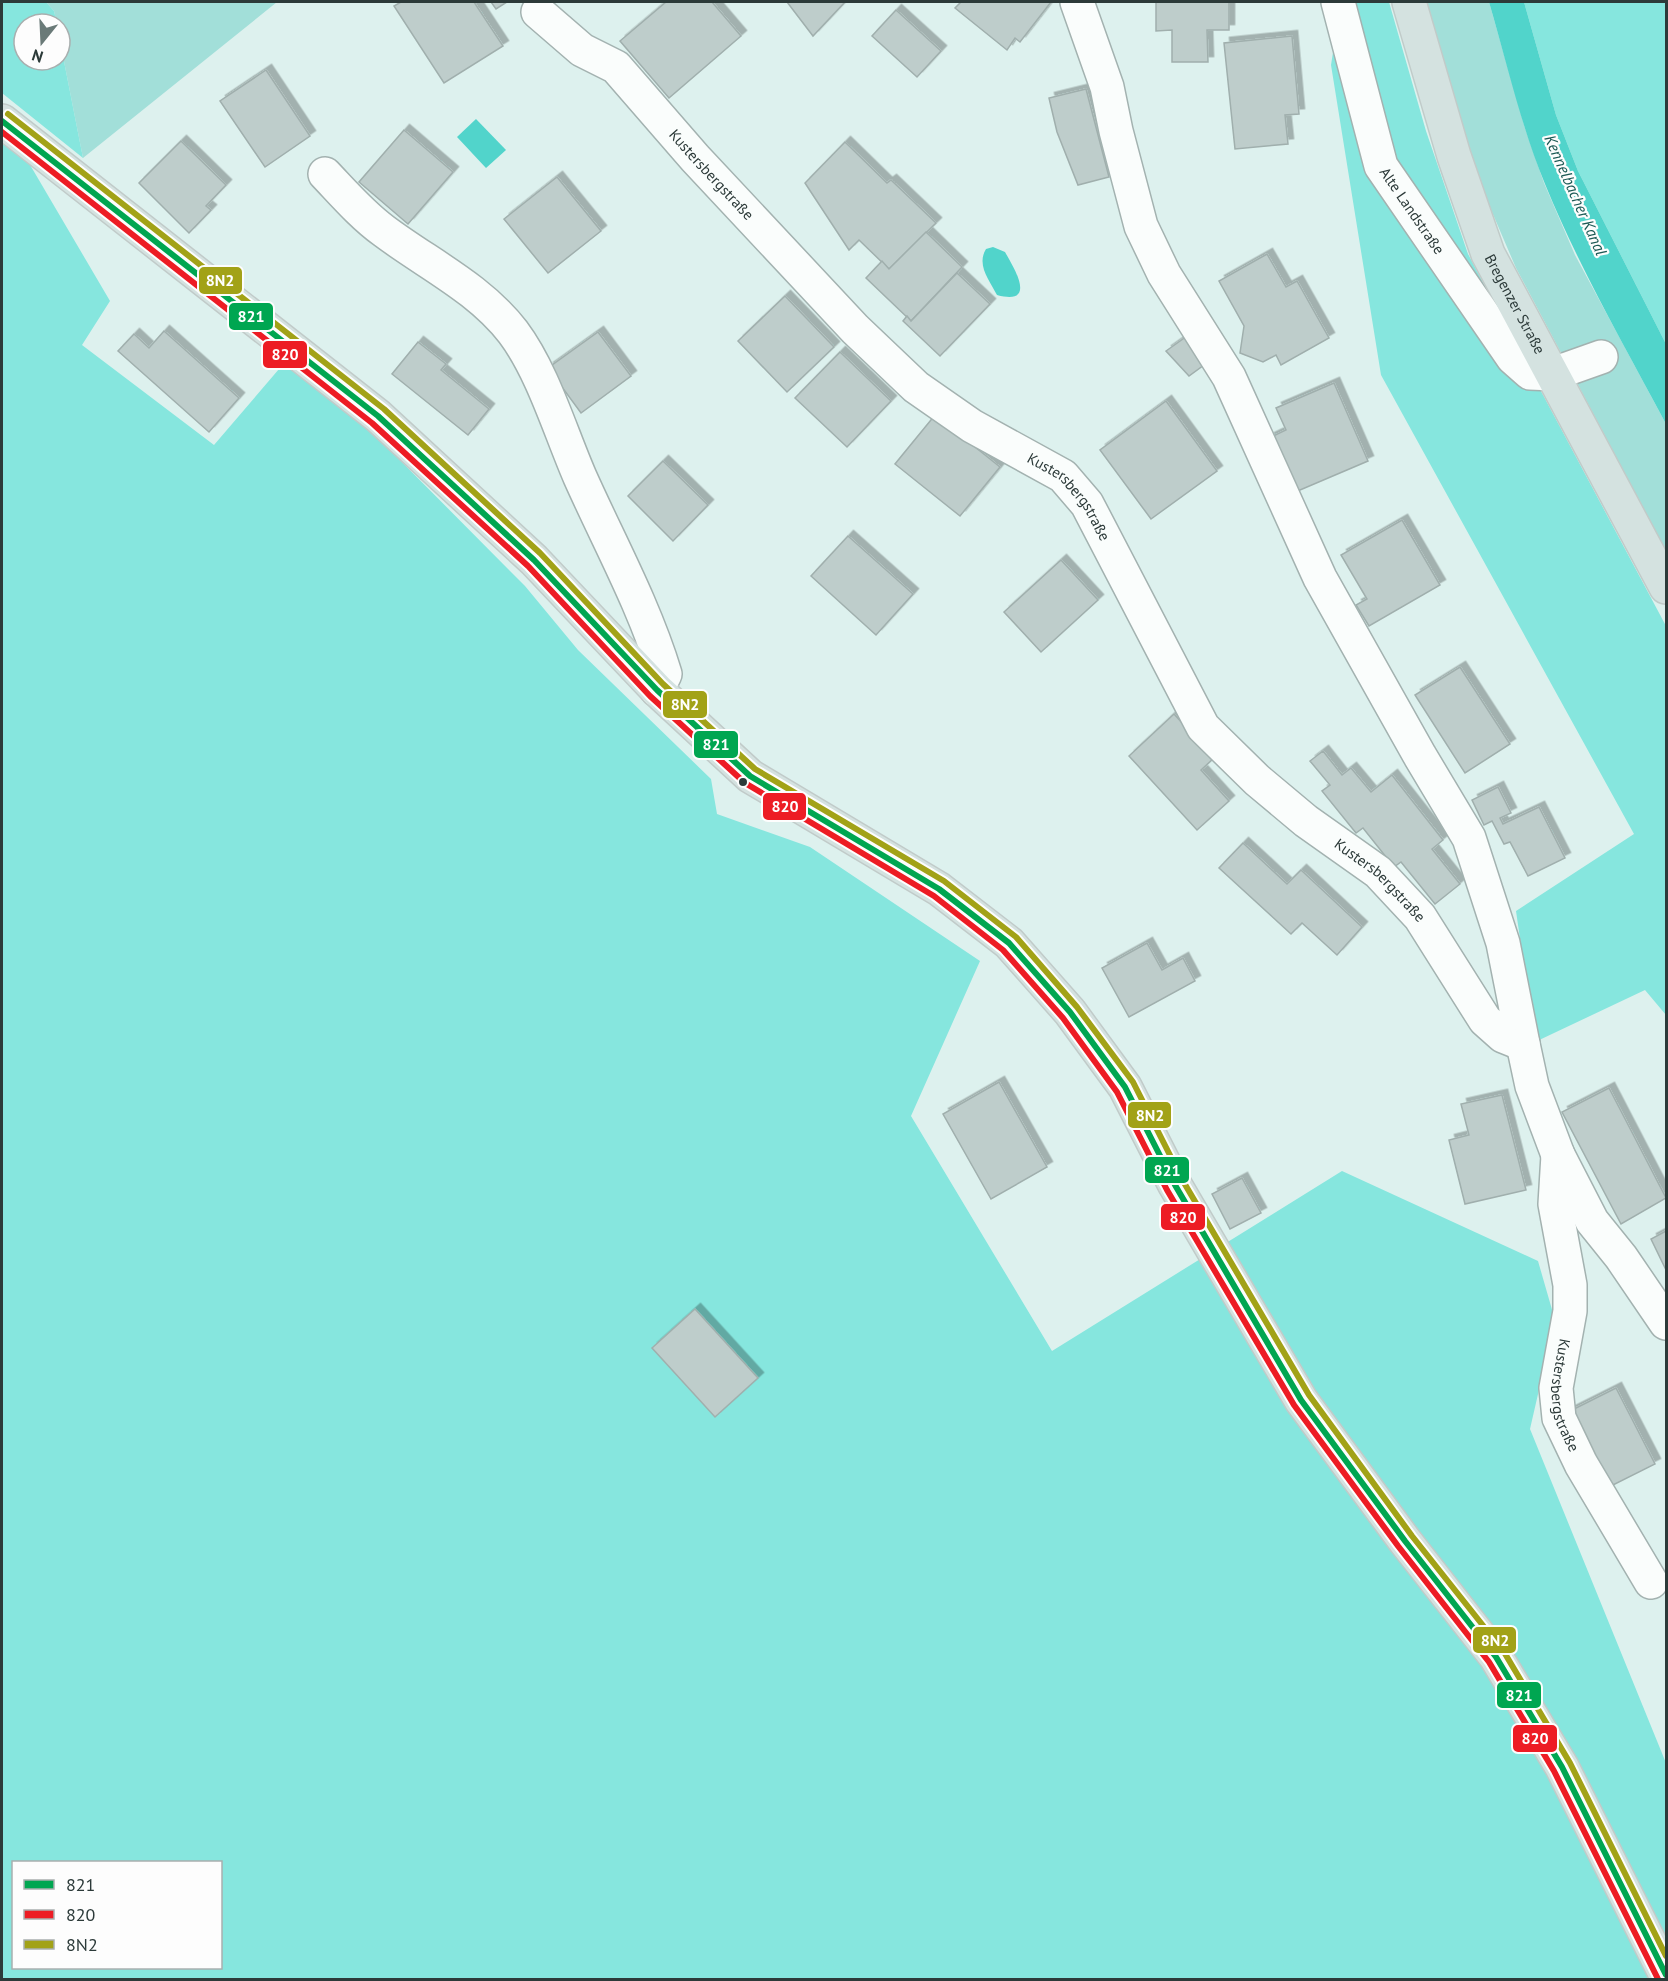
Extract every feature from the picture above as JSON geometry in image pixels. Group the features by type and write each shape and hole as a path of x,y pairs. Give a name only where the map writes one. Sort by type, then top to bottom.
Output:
{"main road":[{"name":"Bregenzer Straße","path":"1409,2 1454,156 1488,254 1666,588"},
{"path":"2,121 378,416 534,560 657,690 750,776 939,889 1009,943 1070,1012 1125,1087 1175,1185 1301,1400 1496,1657 1562,1767 1666,1975"}],"street":[{"name":"Kustersbergstraße","path":"1077,2 1107,87 1116,131 1142,225 1164,274 1229,377 1320,578 1469,838 1503,943 1532,1086 1558,1155 1592,1221 1621,1257 1666,1323"},
{"name":"Alte Landstraße","path":"1338,2 1381,166 1513,358 1530,373 1553,374"},
{"name":"Kustersbergstraße","path":"538,12 582,50 616,67 695,158 855,330 916,387 972,426 1063,476 1087,504 1203,727 1257,780 1298,814 1378,872 1420,917 1485,1020 1503,1036 1523,1044"},
{"path":"325,174 382,230 469,288 513,332 532,365 579,475 653,635 665,674 657,690"},
{"path":"1553,374 1601,357"},
{"name":"Kustersbergstraße","path":"1558,1155 1555,1204 1570,1285 1570,1311 1556,1388 1559,1418 1581,1464 1651,1581"}],"shaded area":[{"path":"2,2 46,2 54,12 12,12 12,72 66,72 83,158 2,93"},
{"path":"46,2 277,2 83,158 66,72 72,72 72,12 54,11"},
{"path":"1341,2 1389,2 1426,131 1468,254 1666,626 1666,1015 1645,990 1535,1042 1516,911 1634,834 1381,375 1331,65"},
{"path":"1426,2 1489,2 1525,128 1544,183 1575,255 1666,424 1666,551 1516,268 1483,191 1467,145"},
{"path":"1524,2 1666,2 1666,344 1578,171 1556,115"},
{"path":"2,140 26,158 110,301 82,345 214,445 285,362 374,434 525,586 578,650 711,779 717,814 810,847 980,961 911,1116 1052,1351 1342,1171 1538,1261 1555,1320 1530,1429 1666,1763 1666,1979 2,1979"}],"water":[{"name":"Kennelbacher Kanal","path":"1489,2 1524,2 1556,115 1578,171 1666,344 1666,424 1587,276 1558,215 1536,162 1521,117"},
{"path":"476,119 506,150 486,168 457,137"},
{"path":"993,247 1005,252 1013,267 1020,284 1017,295 1009,297 997,295 988,279 983,267 983,255 986,249"}],"building":[{"path":"401,2 474,2 503,46 444,83 394,6"},
{"path":"491,2 507,2 496,9"},
{"path":"666,2 712,2 741,36 669,98 620,41"},
{"path":"787,2 845,2 813,36"},
{"path":"961,2 1051,2 1020,42 1015,38 1007,50 955,8"},
{"path":"1156,2 1229,2 1229,30 1207,30 1208,62 1172,62 1172,30 1156,31"},
{"path":"896,10 941,51 917,77 872,36"},
{"path":"1292,36 1299,114 1285,115 1288,144 1235,149 1224,43"},
{"path":"266,70 310,136 265,167 220,101"},
{"path":"1086,89 1109,177 1078,185 1057,132 1049,98"},
{"path":"404,130 453,172 408,224 359,182"},
{"path":"181,141 226,185 206,206 211,210 189,233 139,183"},
{"path":"845,142 887,183 891,180 936,223 889,269 859,240 849,250 805,183"},
{"path":"557,177 601,231 548,273 504,219"},
{"path":"926,232 962,267 911,321 866,278 882,261 889,269"},
{"path":"1267,254 1286,287 1297,281 1329,338 1281,365 1276,355 1263,362 1240,353 1244,326 1219,281"},
{"path":"957,273 990,304 940,356 903,321 907,316 911,321"},
{"path":"785,296 834,347 787,392 738,341"},
{"path":"164,331 239,398 209,432 118,351 134,334 149,348"},
{"path":"598,332 631,376 581,413 548,368"},
{"path":"1190,334 1208,362 1189,376 1166,351"},
{"path":"418,342 446,364 441,370 489,409 468,435 392,374"},
{"path":"840,352 891,401 847,447 795,398"},
{"path":"1334,383 1368,461 1293,493 1269,438 1286,430 1276,408"},
{"path":"1166,401 1217,471 1151,519 1100,450"},
{"path":"935,415 1000,467 960,516 895,464"},
{"path":"663,461 708,505 673,541 628,496"},
{"path":"1402,520 1440,585 1369,626 1356,605 1367,599 1341,555"},
{"path":"848,536 913,594 876,635 811,576"},
{"path":"1061,560 1098,600 1041,652 1004,612"},
{"path":"1460,667 1510,744 1465,773 1415,695"},
{"path":"1174,714 1214,758 1201,770 1229,801 1197,830 1129,756"},
{"path":"1323,751 1342,775 1351,768 1371,792 1392,775 1443,840 1432,849 1460,884 1435,904 1401,862 1394,867 1363,828 1356,833 1322,791 1330,785 1310,761"},
{"path":"1498,787 1511,813 1500,818 1503,824 1539,807 1565,858 1528,876 1510,842 1504,844 1492,821 1484,825 1472,800"},
{"path":"1243,843 1287,884 1301,870 1362,927 1337,955 1302,923 1291,934 1219,868"},
{"path":"1147,943 1162,970 1183,958 1195,981 1129,1017 1102,968"},
{"path":"999,1082 1047,1167 991,1199 943,1114"},
{"path":"1609,1088 1666,1198 1621,1224 1562,1112"},
{"path":"1502,1095 1526,1190 1465,1204 1449,1140 1469,1135 1461,1104"},
{"path":"1242,1178 1261,1213 1230,1229 1212,1194"},
{"path":"1666,1231 1666,1270 1651,1239"},
{"path":"695,1309 758,1378 715,1417 652,1348"},
{"path":"1616,1388 1655,1464 1603,1490 1564,1414"}],"transit line":[{"name":"8N2","path":"8,114 384,409 540,553 663,684 755,769 944,881 1016,937 1077,1007 1133,1082 1183,1181 1309,1395 1412,1536 1504,1652 1570,1763 1666,1956"},
{"name":"821","path":"2,121 378,416 534,560 657,690 750,776 939,889 1009,943 1070,1012 1125,1087 1175,1185 1301,1400 1405,1541 1496,1657 1562,1767 1666,1975"},
{"name":"820","path":"2,132 372,423 528,566 650,696 745,783 934,896 1003,950 1063,1018 1117,1092 1167,1190 1294,1405 1398,1546 1489,1662 1554,1771 1658,1979"}]}
